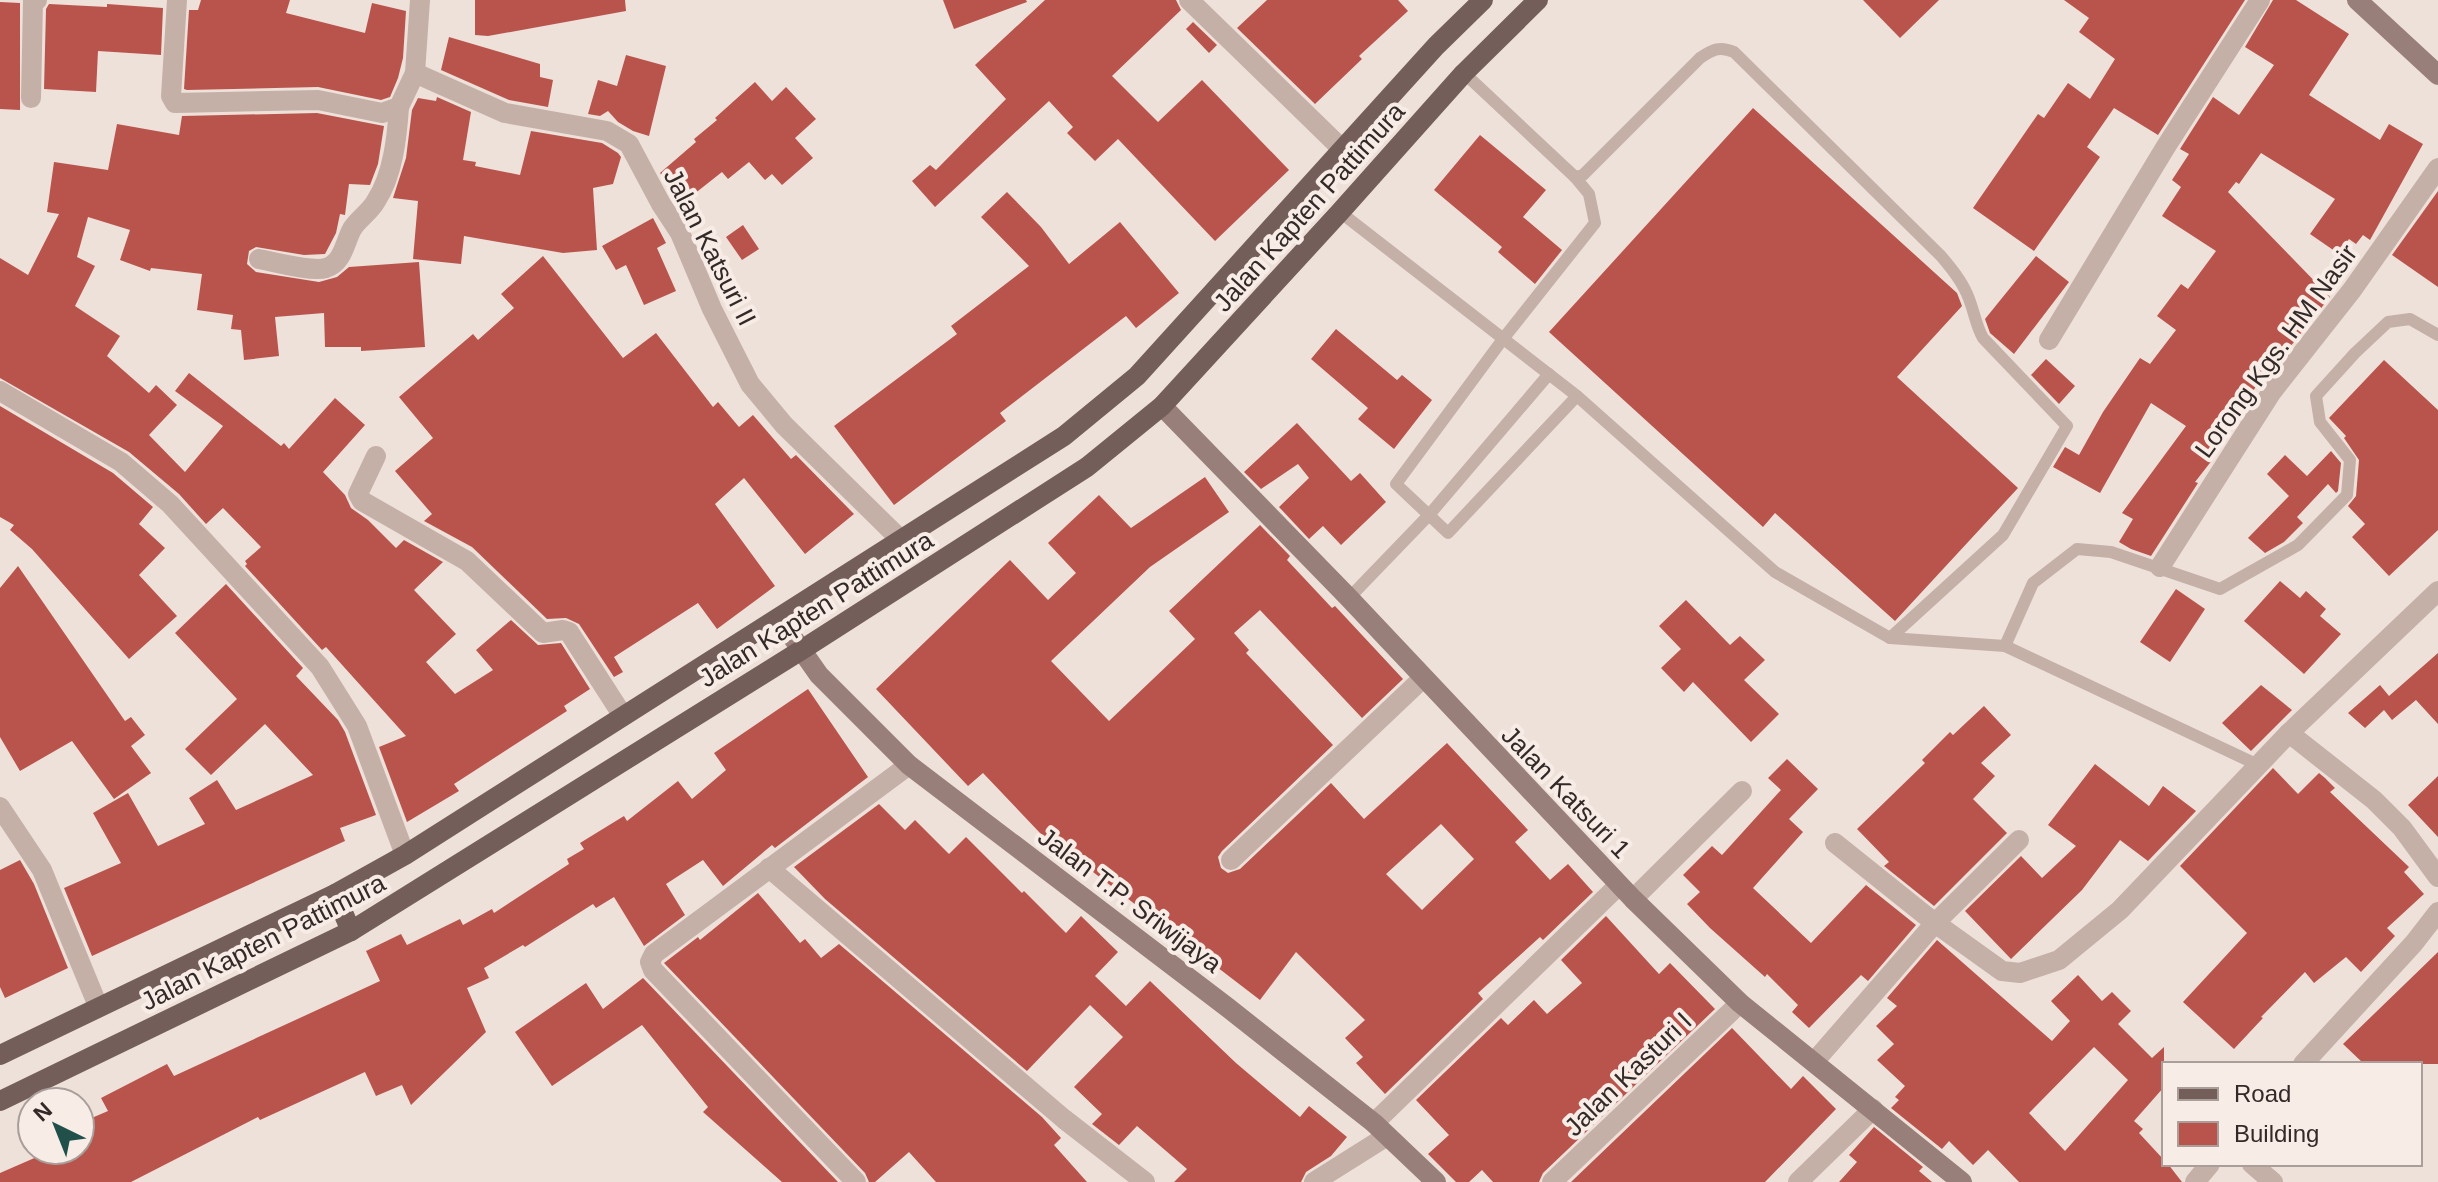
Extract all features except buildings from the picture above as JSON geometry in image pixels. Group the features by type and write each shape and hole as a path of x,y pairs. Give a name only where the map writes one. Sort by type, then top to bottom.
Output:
{"main road":[{"name":"Jalan Kapten Pattimura","path":"1,1051 335,894 405,855 1064,436 1137,376 1436,46 1483,0"},
{"name":"Jalan Kapten Pattimura","path":"0,1101 351,931 442,877 1087,467 1162,406 1464,73 1538,0"},
{"path":"335,894 351,931"}],"street":[{"path":"31,98 34,0"},
{"path":"177,0 171,96 175,103 318,100 382,113 399,107"},
{"path":"259,259 328,268 347,247 352,229 376,203 397,135 399,107 415,73 420,0"},
{"path":"1189,0 1342,149"},
{"path":"2049,340 2165,148 2260,0"},
{"path":"2357,0 2438,75"},
{"name":"Jalan Katsuri II","path":"415,73 505,113 607,131 629,144 680,233 712,309 750,384 784,425 900,539"},
{"name":"Lorong Kgs. HM Nasir","path":"2160,567 2271,393 2352,290 2438,168"},
{"path":"0,391 121,462 170,504 320,667 357,726 405,855"},
{"name":"Jalan Katsuri 1","path":"1162,406 1349,598 1422,679 1626,892 1740,1003 1962,1182"},
{"path":"376,456 358,494 362,501 467,561 543,633 569,632 623,716"},
{"path":"1835,843 1935,923 2002,971 2020,973 2059,960 2120,910 2289,733 2438,591"},
{"name":"Jalan T.P. Sriwijaya","path":"779,618 819,675 909,765 1214,997 1380,1129 1436,1182"},
{"path":"1231,860 1422,679"},
{"path":"2289,733 2384,809 2438,877"},
{"path":"856,1182 653,970 650,962 654,954 909,765"},
{"path":"1314,1182 1380,1129 1626,892 1742,791"},
{"path":"0,807 42,870 98,1006"},
{"path":"1814,1062 1935,923 2019,840"},
{"path":"769,868 1064,1119 1145,1182"},
{"path":"2305,1062 2414,943 2438,912"},
{"name":"Jalan Kasturi I","path":"1552,1182 1740,1003"},
{"path":"1798,1182 1873,1109"},
{"path":"2195,1182 2208,1166"},
{"path":"2254,1166 2273,1182"}],"lane":[{"path":"1575,177 1583,175 1700,58 1711,50 1723,48 1734,52 1941,256 1967,293 1975,324 1983,338 2067,426 2003,535 1890,638"},
{"path":"1464,73 1575,177 1589,194 1595,223 1503,339 1396,484 1448,533 1577,396"},
{"path":"1340,212 1577,396 1775,572 1890,638 2005,646 2258,765"},
{"path":"2005,646 2033,583 2077,549 2111,552 2220,589 2298,545 2347,495 2350,460 2320,422 2316,396 2388,322 2410,319 2438,335"},
{"path":"1349,598 1429,515 1549,374"}]}
